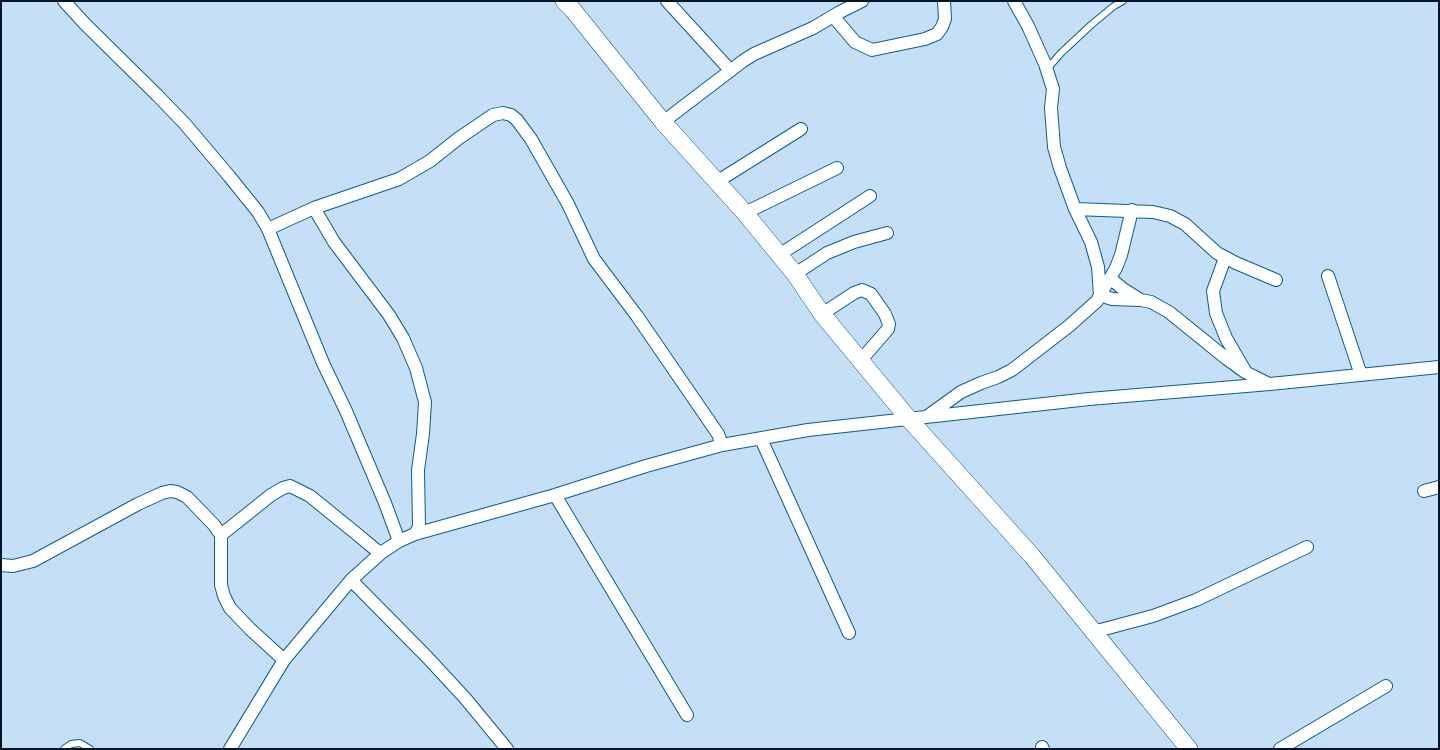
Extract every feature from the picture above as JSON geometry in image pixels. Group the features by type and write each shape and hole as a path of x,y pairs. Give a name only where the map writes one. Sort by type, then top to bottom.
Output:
{"main road":[{"path":"564,1 573,10 663,122 718,182 780,255 795,274 822,314 908,418 1032,556 1189,749"}],"street":[{"path":"64,1 85,24 186,124 258,212 268,229 323,363 346,411 385,503 399,541"},
{"path":"666,1 730,70"},
{"path":"663,122 730,70 754,54 813,28 862,1"},
{"path":"833,16 855,42 872,50 925,40 937,34 945,19 944,1"},
{"path":"1014,1 1028,26 1047,70 1053,89 1051,114 1054,147 1075,209 1091,242 1098,267 1100,295"},
{"path":"268,229 314,208 399,179 430,161 459,138 493,115 503,113 511,115 517,120 531,139 568,204 594,259 637,316 718,434 722,445"},
{"path":"718,182 801,129"},
{"path":"745,213 837,168"},
{"path":"780,255 870,196"},
{"path":"314,208 334,242 389,315 403,338 416,368 425,402 423,434 418,470 419,527 415,534"},
{"path":"1075,209 1132,210 1153,212 1170,216 1180,221 1194,232 1216,253 1276,280"},
{"path":"928,416 961,392 1012,370 1069,326 1097,301 1110,279 1121,255 1132,210"},
{"path":"795,274 827,253 854,242 887,233"},
{"path":"1225,258 1213,291 1216,314 1226,338 1245,372"},
{"path":"1328,276 1361,375"},
{"path":"1110,279 1132,296 1141,300"},
{"path":"822,314 854,293 862,290 871,294 885,314 889,324 888,329 860,360"},
{"path":"1100,295 1112,299 1141,300 1150,302 1169,312 1245,372 1270,384"},
{"path":"230,749 284,660 351,580 381,552 399,541 415,534 555,495 646,466 722,445 808,430 1089,399 1270,384 1439,367"},
{"path":"761,439 849,633"},
{"path":"221,535 271,495 290,486 310,496 376,550 381,552"},
{"path":"1424,491 1439,487"},
{"path":"1,565 12,566 33,561 138,504 162,493 170,491 177,492 187,497 214,525 221,535 221,585 224,596 230,608 250,629 284,660"},
{"path":"555,495 688,715"},
{"path":"1093,632 1153,616 1196,600 1306,547"},
{"path":"351,580 465,698 507,749"},
{"path":"1280,749 1386,686"}],"lane":[{"path":"1047,70 1061,53 1091,25 1114,6 1123,1"},
{"path":"64,749 71,744 80,744 90,749"}]}
